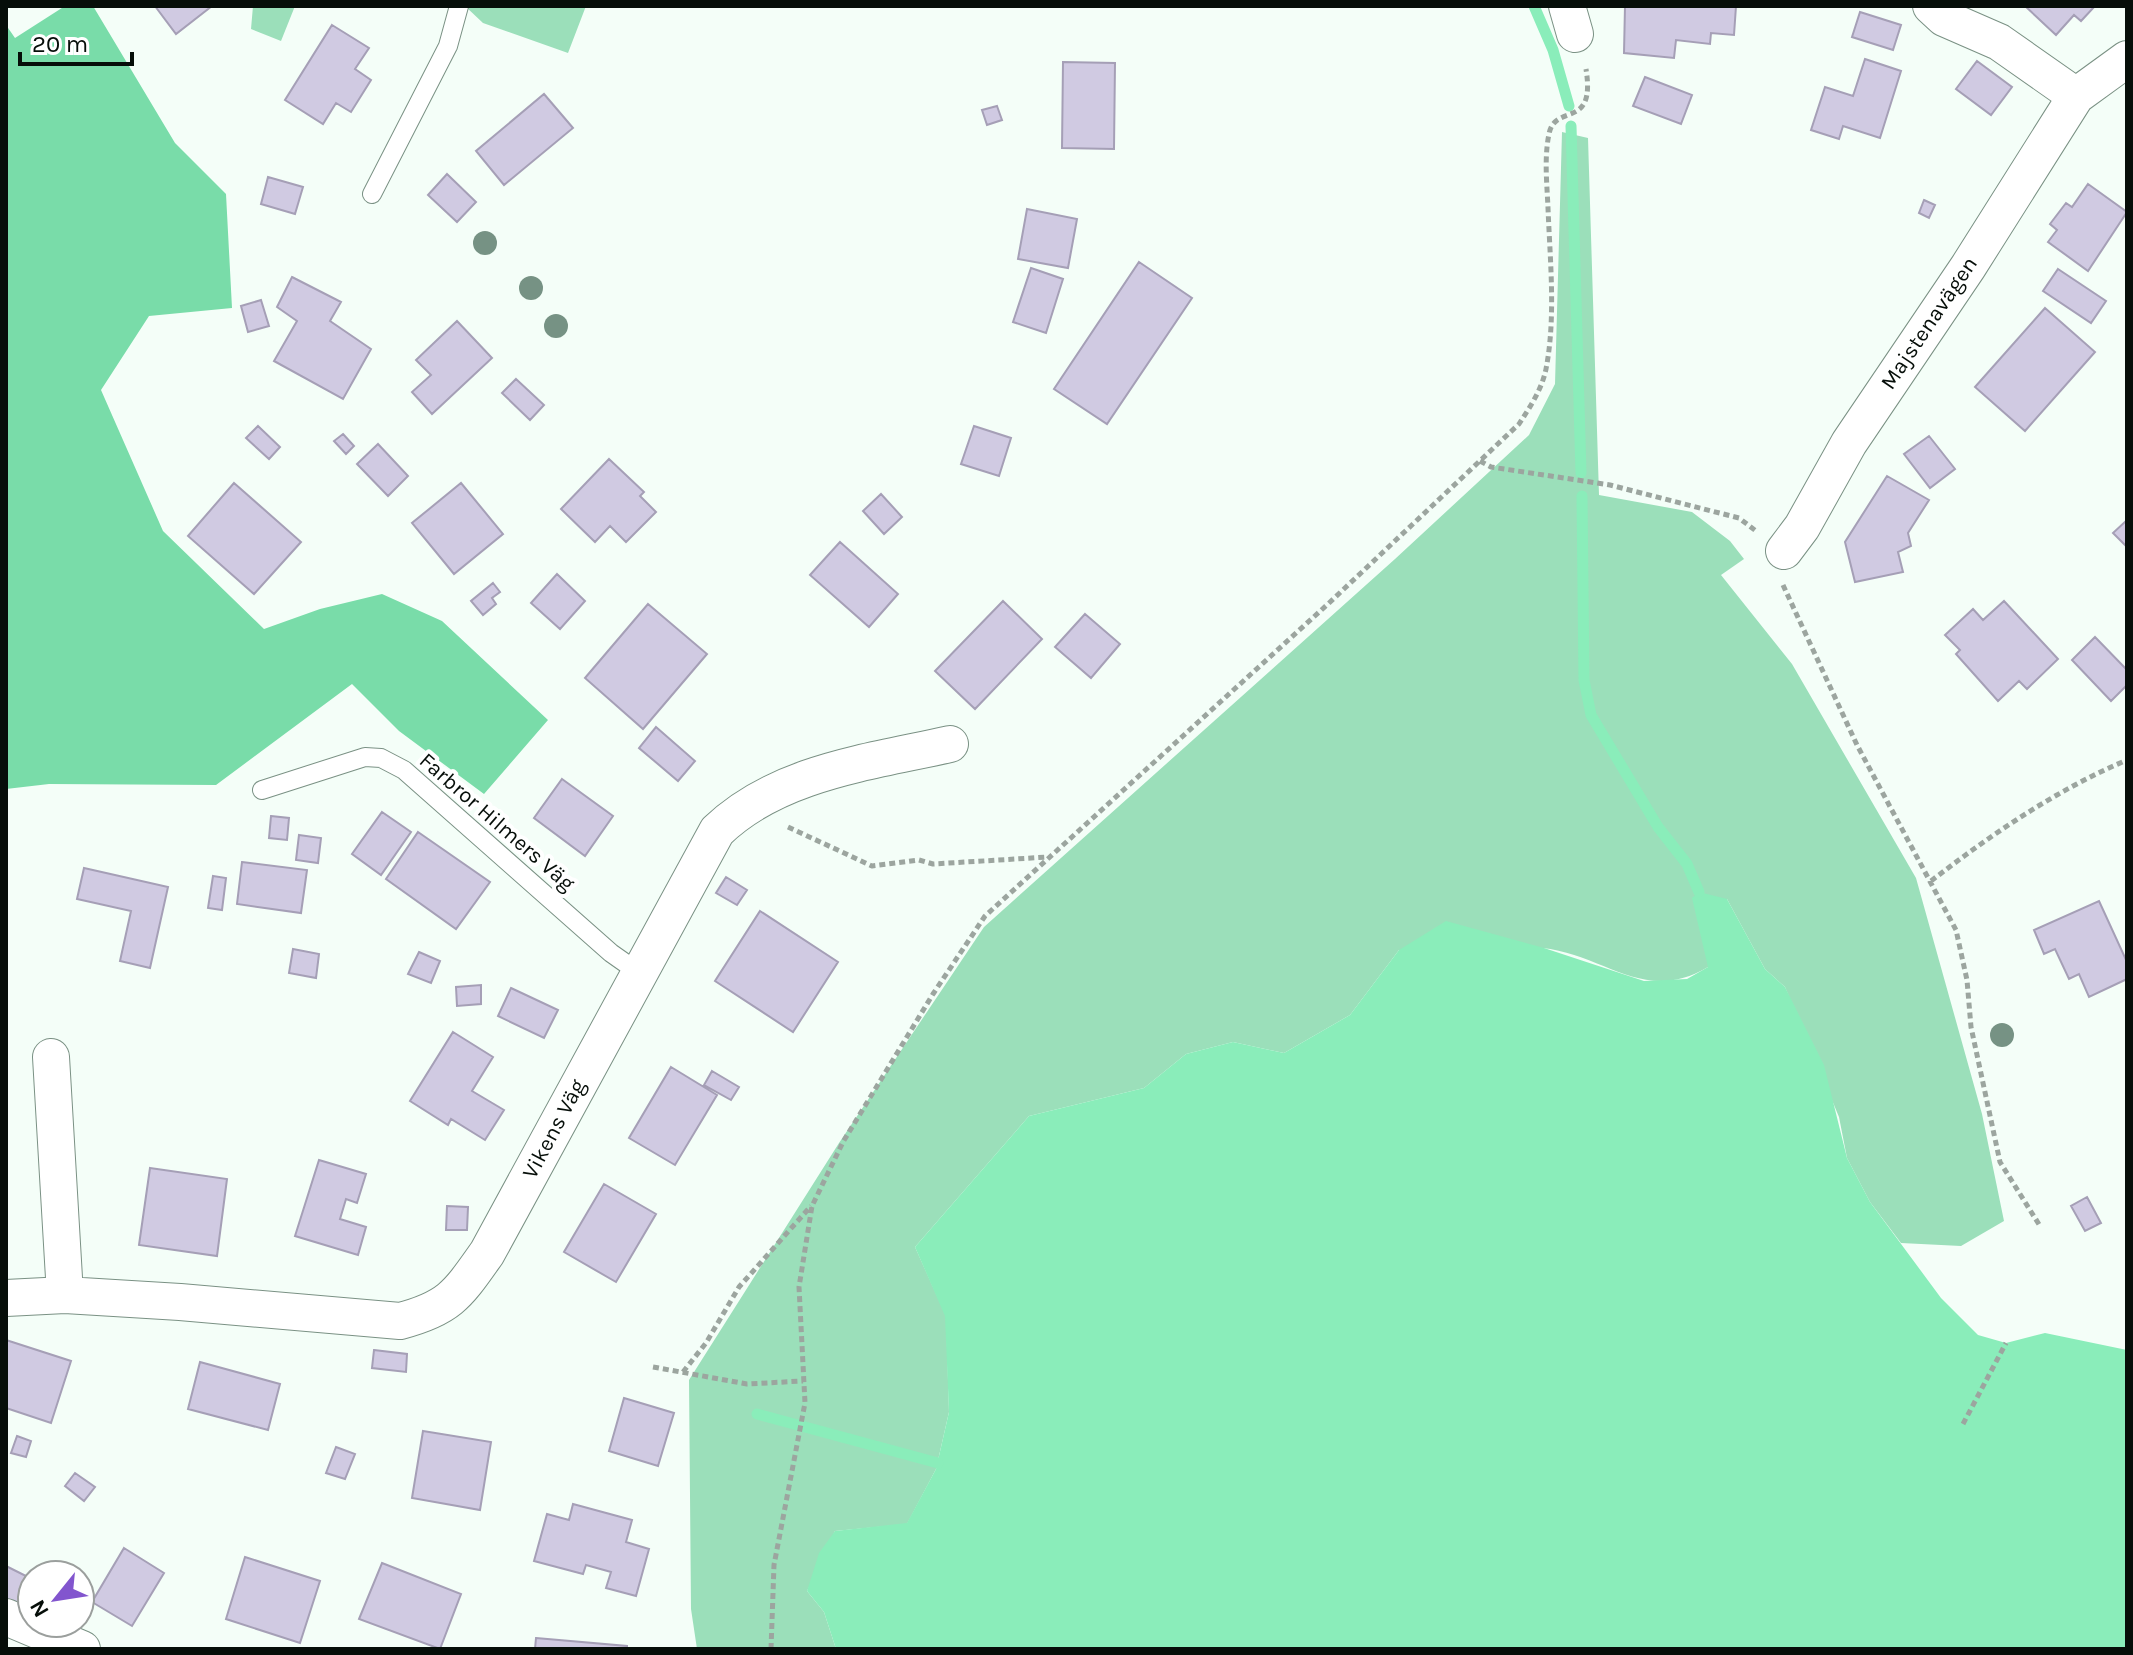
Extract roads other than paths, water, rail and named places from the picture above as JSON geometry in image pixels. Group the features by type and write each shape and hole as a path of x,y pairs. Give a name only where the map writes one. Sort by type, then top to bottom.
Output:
{"street":[{"path":"1931,6 1944,18 1999,42 2076,96"},
{"name":"Majstenavägen","path":"1784,551 1802,527 1849,443 1968,267 2076,96 2127,59"},
{"name":"Vikens Väg","path":"6,1298 65,1295 400,1321 432,1313 459,1293 487,1253 717,831 775,789 950,744"},
{"path":"51,1057 65,1295"},
{"path":"6,1617 82,1649"}],"lane":[{"path":"372,194 448,46 459,6"},
{"name":"Farbror Hilmers Väg","path":"262,790 365,757 381,758 404,770 611,953 638,972"}],"waterway":[{"path":"1534,6 1553,50 1569,106"},
{"path":"1571,126 1581,473"},
{"path":"1582,496 1584,680 1591,715 1658,827 1687,864 1699,892"},
{"path":"757,1414 938,1463"}]}
